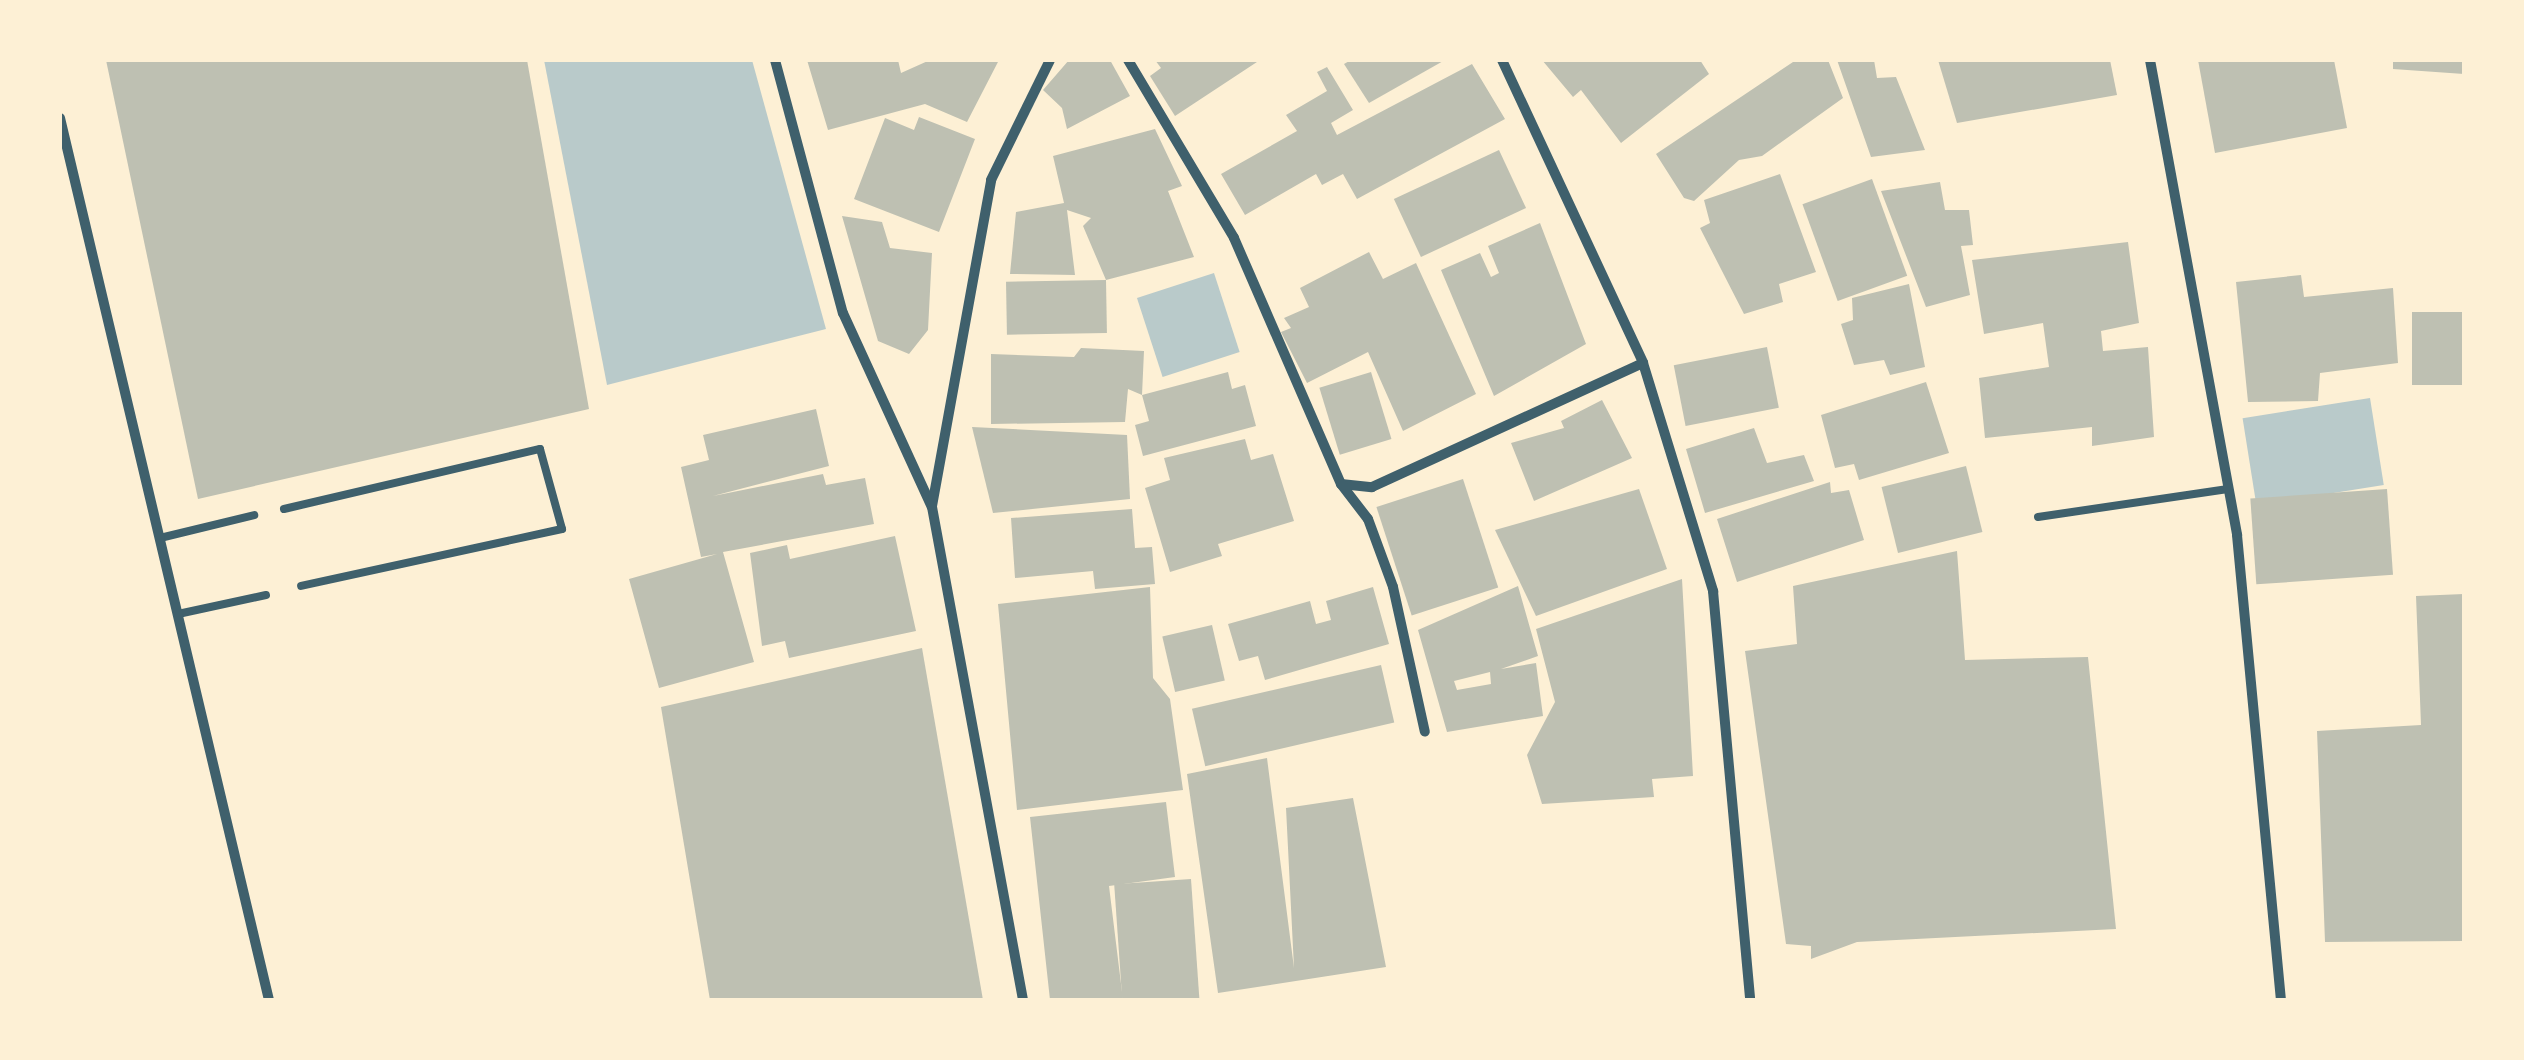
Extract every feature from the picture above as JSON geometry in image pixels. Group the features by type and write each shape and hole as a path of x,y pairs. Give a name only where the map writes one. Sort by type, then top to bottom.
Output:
{"street":[{"path":"775,60 843,313 932,508 1023,1000"},
{"path":"932,508 991,180 1050,60"},
{"path":"1128,60 1234,238 1341,484 1368,520 1393,587 1425,732"},
{"path":"1502,60 1536,116 1643,363 1713,592 1750,1000"},
{"path":"2150,60 2228,489 2280,1000"},
{"path":"60,118 269,1000"},
{"path":"1341,484 1372,487 1643,363"}],"lane":[{"path":"284,509 540,449 562,530 301,586"},
{"path":"2038,517 2228,489"},
{"path":"160,538 254,516"},
{"path":"178,614 266,595"}],"shaded area":[{"path":"544,60 752,60 826,329 607,385"},
{"path":"1214,273 1240,352 1163,377 1137,298"},
{"path":"2370,398 2384,485 2256,505 2243,418"}],"building":[{"path":"106,60 527,60 589,409 198,499"},
{"path":"807,60 898,60 901,73 930,60 999,60 967,122 925,104 828,130"},
{"path":"1069,60 1110,60 1130,96 1067,129 1062,108 1043,90"},
{"path":"1155,60 1260,60 1175,116 1150,76 1161,68"},
{"path":"1351,60 1445,60 1369,103 1344,64"},
{"path":"1542,60 1700,60 1709,74 1621,143 1581,90 1573,97"},
{"path":"1796,60 1828,60 1843,98 1762,156 1739,160 1694,201 1684,198 1656,154"},
{"path":"1837,60 1874,60 1877,78 1896,77 1925,150 1871,157"},
{"path":"1938,60 2110,60 2117,95 1957,123"},
{"path":"2198,60 2334,60 2347,128 2215,153"},
{"path":"2393,60 2464,60 2464,74 2393,69"},
{"path":"1472,64 1505,119 1357,199 1343,174 1322,185 1316,174 1245,215 1221,174 1297,131 1286,115 1327,91 1317,72 1327,67 1353,110 1331,123 1337,135"},
{"path":"919,117 975,139 939,232 854,199 885,118 914,130"},
{"path":"1155,129 1182,186 1168,191 1194,257 1106,280 1083,226 1091,218 1067,210 1075,275 1010,274 1016,212 1064,203 1053,156"},
{"path":"1499,150 1526,208 1421,257 1394,199"},
{"path":"1780,174 1816,272 1779,284 1783,302 1744,314 1700,228 1710,223 1704,200"},
{"path":"1872,179 1907,276 1838,301 1802,204"},
{"path":"1940,182 1945,210 1969,210 1973,245 1961,246 1970,295 1926,307 1881,191"},
{"path":"842,216 882,222 890,248 932,253 928,330 909,354 878,341"},
{"path":"1540,223 1586,344 1494,396 1441,270 1480,253 1491,277 1499,273 1488,246"},
{"path":"2128,242 2139,323 2101,331 2103,351 2148,347 2154,437 2092,446 2092,427 1985,438 1979,378 2049,367 2043,323 1984,334 1972,260"},
{"path":"1369,252 1383,279 1416,263 1476,394 1403,431 1368,352 1307,383 1281,332 1291,328 1284,318 1309,307 1300,288"},
{"path":"2301,275 2304,297 2393,288 2398,363 2320,373 2318,401 2248,402 2236,282"},
{"path":"1106,280 1107,333 1007,335 1006,282"},
{"path":"1909,284 1925,367 1890,375 1884,360 1854,365 1841,324 1853,320 1852,298"},
{"path":"2412,312 2464,312 2464,385 2412,385"},
{"path":"1767,347 1779,408 1686,426 1674,365"},
{"path":"1081,348 1144,351 1142,395 1128,389 1125,422 991,424 991,354 1074,357"},
{"path":"1228,372 1232,389 1245,385 1256,426 1143,456 1135,425 1149,421 1142,395"},
{"path":"1371,372 1391,439 1340,455 1319,388"},
{"path":"1926,382 1949,453 1859,480 1854,464 1835,468 1821,415"},
{"path":"1602,400 1632,458 1534,501 1511,443 1564,428 1561,421"},
{"path":"816,409 829,466 713,496 823,474 826,485 865,478 874,524 723,552 754,662 659,688 629,579 717,554 701,557 681,467 709,460 703,435"},
{"path":"972,427 1127,435 1130,499 993,513"},
{"path":"1754,428 1767,463 1804,455 1814,481 1705,513 1686,449"},
{"path":"1245,439 1251,460 1273,454 1294,521 1218,544 1222,556 1170,572 1145,488 1170,480 1164,458"},
{"path":"1966,466 1982,532 1898,553 1882,487"},
{"path":"1463,479 1498,587 1412,616 1376,507"},
{"path":"1830,482 1831,493 1849,490 1864,540 1737,582 1717,519"},
{"path":"1639,489 1667,569 1536,616 1495,530"},
{"path":"2387,489 2393,575 2256,584 2250,499"},
{"path":"1132,509 1135,548 1152,547 1155,584 1095,589 1093,571 1015,578 1011,518"},
{"path":"895,536 916,631 789,658 785,641 762,646 750,553 787,545 790,559"},
{"path":"1957,551 1965,660 2088,657 2116,929 1857,942 1811,959 1811,946 1786,944 1745,651 1797,644 1793,586"},
{"path":"1682,579 1693,776 1652,779 1654,797 1542,804 1527,755 1555,702 1536,629"},
{"path":"1518,586 1538,656 1501,669 1536,663 1543,716 1447,732 1418,630","holes":["1490,672 1491,684 1457,690 1454,681"]},
{"path":"1150,587 1153,678 1170,699 1183,790 1017,810 998,604"},
{"path":"1373,587 1389,644 1265,680 1258,656 1239,661 1228,624 1310,601 1316,624 1331,620 1326,601"},
{"path":"2464,594 2464,941 2325,942 2317,731 2421,725 2416,596"},
{"path":"1212,625 1225,681 1175,692 1162,636"},
{"path":"922,648 983,1000 710,1000 661,707"},
{"path":"1381,665 1394,722 1205,766 1192,709"},
{"path":"1267,758 1294,968 1286,808 1353,798 1386,967 1218,993 1187,774"},
{"path":"1166,802 1175,877 1109,886 1123,1000 1050,1000 1030,817"},
{"path":"1191,879 1199,999 1122,1000 1114,884"}]}
